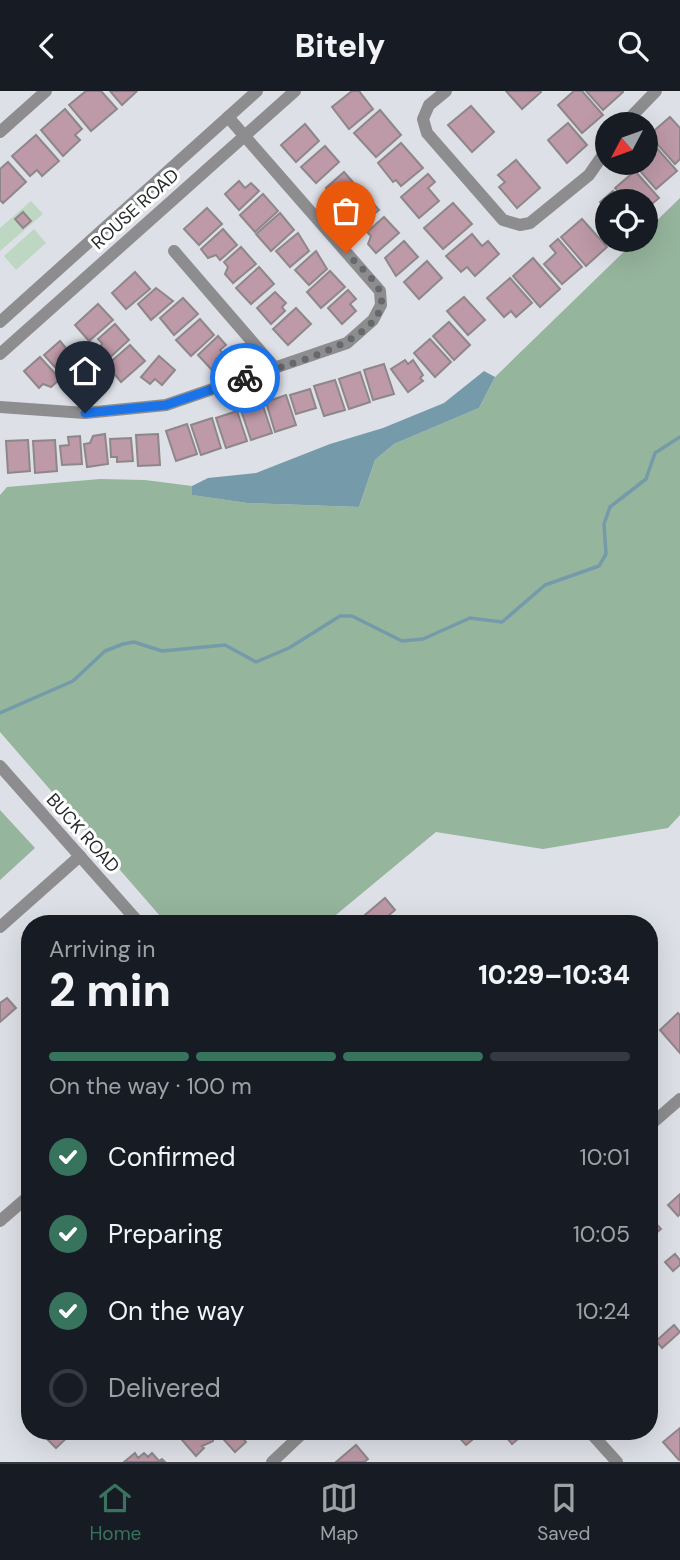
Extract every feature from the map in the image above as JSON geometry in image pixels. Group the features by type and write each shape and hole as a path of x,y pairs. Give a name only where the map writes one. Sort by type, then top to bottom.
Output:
{"street":[{"path":"0,132 46,91"},
{"name":"ROUSE ROAD","path":"0,322 257,91"},
{"name":"ROUSE ROAD","path":"0,354 295,91"},
{"path":"446,91 429,105 423,119 427,133 503,220 520,225 530,223 589,176 595,167"},
{"path":"636,112 656,91"},
{"path":"0,407 85,413 166,405 347,343 373,320 381,305 380,291 228,117"},
{"path":"174,251 275,368"},
{"name":"BUCK ROAD","path":"0,766 132,915"},
{"path":"0,927 80,856"},
{"path":"658,1118 680,1099"},
{"path":"0,1221 21,1203"},
{"path":"272,1462 295,1440"},
{"path":"597,1440 617,1462"}],"green space":[{"path":"680,198 680,815 668,828 543,849 436,832 336,915 159,915 0,732 0,495 7,487 100,479 145,480 192,486 193,495 247,503 359,507 375,460 394,444 479,408 495,377 624,252 658,252 658,219"},
{"path":"31,201 43,214 0,251 0,228"},
{"path":"34,229 46,243 16,270 4,256"},
{"path":"0,810 35,848 0,880"}],"water":[{"path":"484,371 495,377 479,408 394,444 375,460 359,507 247,503 192,495 192,486 208,478 256,473 330,444 383,428 444,403"}],"building":[{"path":"86,91 101,91 117,109 91,131 69,105"},
{"path":"110,91 137,91 122,105"},
{"path":"352,91 359,91 373,109 349,129 332,107"},
{"path":"506,91 540,91 541,92 522,109"},
{"path":"574,91 582,91 600,112 595,112 595,122 582,133 558,105"},
{"path":"586,91 623,91 623,92 603,110"},
{"path":"471,106 494,132 472,152 448,125"},
{"path":"65,109 82,129 75,135 80,140 63,156 41,130"},
{"path":"380,110 401,135 376,157 354,133"},
{"path":"670,117 680,128 680,159 675,164 658,145 658,127"},
{"path":"568,123 587,145 567,163 548,140"},
{"path":"305,124 319,141 296,162 281,145"},
{"path":"36,135 59,161 42,176 37,170 30,176 12,156"},
{"path":"401,143 423,168 401,186 396,180 393,182 378,163"},
{"path":"325,146 339,162 316,183 301,167"},
{"path":"658,150 677,171 656,189 644,175 658,175"},
{"path":"516,160 540,188 517,208 499,187 505,182 498,175"},
{"path":"8,162 26,182 3,203 0,200 0,169"},
{"path":"344,172 358,188 337,206 326,188"},
{"path":"428,174 435,182 428,188 439,201 419,218 401,197"},
{"path":"630,175 639,175 651,189 616,189"},
{"path":"239,181 245,188 251,183 259,191 239,210 225,194"},
{"path":"263,194 278,211 255,232 240,215"},
{"path":"365,194 379,210 356,230 349,221 351,214 347,209"},
{"path":"453,203 472,224 443,249 424,228"},
{"path":"207,208 222,224 199,245 184,229"},
{"path":"23,212 31,221 23,228 15,219"},
{"path":"280,213 294,230 271,251 256,234"},
{"path":"384,217 399,233 376,253 368,244 371,236 367,232"},
{"path":"582,219 595,234 595,252 601,252 586,266 561,237"},
{"path":"223,229 237,245 220,260 216,255 208,258 201,249"},
{"path":"298,233 309,251 290,267 276,251"},
{"path":"472,234 482,246 488,241 499,254 475,276 467,267 461,272 446,256"},
{"path":"558,239 582,267 562,284 544,264 556,253 550,246"},
{"path":"404,241 418,257 396,276 385,258"},
{"path":"241,247 256,264 233,283 225,274 228,267 224,262"},
{"path":"316,251 327,269 309,285 295,270"},
{"path":"533,258 560,289 540,307 513,276"},
{"path":"427,261 442,278 419,299 404,282"},
{"path":"259,267 274,284 251,304 236,288"},
{"path":"330,271 345,287 321,308 307,292"},
{"path":"135,272 150,289 126,309 112,293"},
{"path":"510,278 532,303 516,317 511,311 504,317 487,298"},
{"path":"156,288 173,301 151,320 138,304"},
{"path":"348,290 356,299 350,304 356,311 342,324 328,308"},
{"path":"275,292 286,303 282,307 285,311 271,324 257,308"},
{"path":"464,297 485,320 468,335 447,311"},
{"path":"183,298 198,314 174,335 160,318"},
{"path":"98,304 113,320 89,341 75,325"},
{"path":"296,308 311,324 288,345 273,329"},
{"path":"200,319 214,335 191,356 176,340"},
{"path":"449,322 470,345 454,360 433,336"},
{"path":"115,324 129,340 107,360 99,351 102,343 98,339"},
{"path":"218,336 226,345 220,350 226,357 212,370 198,355"},
{"path":"430,339 451,362 435,377 414,353"},
{"path":"60,341 76,360 63,376 44,355"},
{"path":"130,345 145,361 121,382 107,365"},
{"path":"159,356 175,370 162,385 155,379 150,384 141,377"},
{"path":"40,357 60,379 51,387 43,384 39,388 24,371"},
{"path":"405,360 408,364 413,360 423,375 420,378 423,381 408,392 391,369"},
{"path":"384,364 394,394 373,400 364,370"},
{"path":"360,372 370,402 349,409 339,379"},
{"path":"335,380 345,410 324,416 314,386"},
{"path":"310,389 316,408 296,414 290,395"},
{"path":"286,395 296,425 275,432 266,402"},
{"path":"262,403 272,433 251,440 241,410"},
{"path":"237,411 247,441 226,448 216,418"},
{"path":"212,418 221,448 201,455 191,425"},
{"path":"187,424 197,454 176,461 166,431"},
{"path":"105,434 108,464 87,467 84,444 90,443 93,436"},
{"path":"158,434 160,465 138,466 136,435"},
{"path":"80,436 82,464 62,465 60,446 69,445 68,437"},
{"path":"131,438 133,461 117,462 117,457 111,457 110,439"},
{"path":"28,440 30,471 8,473 6,441"},
{"path":"55,440 57,471 35,473 33,441"},
{"path":"385,898 395,910 389,915 365,915"},
{"path":"7,998 16,1008 0,1022 0,1003"},
{"path":"678,1013 680,1015 680,1053 660,1030"},
{"path":"680,1194 680,1214 678,1216 668,1205"},
{"path":"675,1254 680,1265 673,1271 665,1262"},
{"path":"674,1325 680,1332 662,1348 658,1339"},
{"path":"680,1428 680,1459 679,1460 663,1442"},
{"path":"48,1440 64,1440 56,1448"},
{"path":"182,1440 213,1440 202,1446 204,1448 196,1456"},
{"path":"224,1440 246,1442 235,1452"},
{"path":"356,1445 368,1459 364,1462 336,1462"},
{"path":"135,1453 138,1458 144,1453 148,1457 152,1453 159,1461 162,1459 165,1462 124,1462"}],"waterway":[{"path":"0,713 73,681 105,651 134,642 162,651 225,645 256,662 289,648 340,616 352,616 402,641 423,639 470,618 502,622 545,585 599,566 606,554 604,524 610,507 646,479 655,453 680,437"}],"way so far":[{"path":"245,378 347,343 373,320 381,305 380,291 346,253"}],"route":[{"path":"85,413 166,405 245,378"}]}
